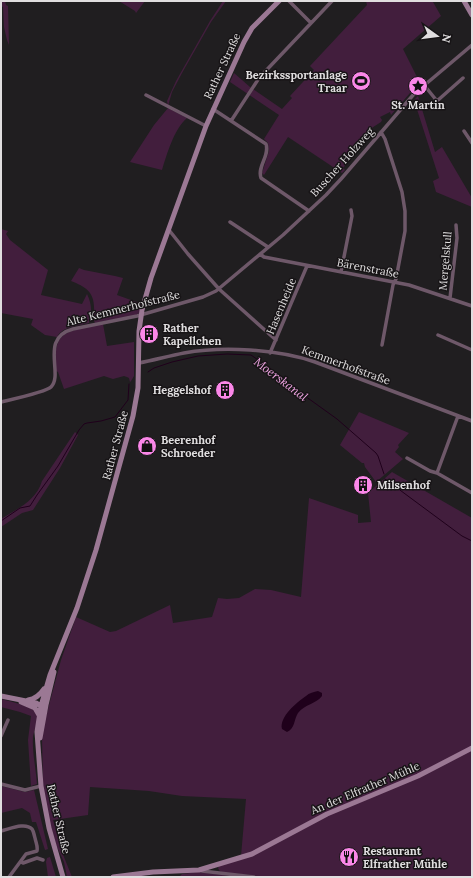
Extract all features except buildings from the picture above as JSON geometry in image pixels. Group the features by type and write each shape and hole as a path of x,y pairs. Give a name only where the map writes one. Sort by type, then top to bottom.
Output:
{"street":[{"name":"Rather Straße","path":"63,877 49,828 41,786 38,742 42,717 42,706 47,684 89,574 116,482 136,404 138,388 139,338 142,315 149,285 213,109 246,37 256,23 279,1"},
{"path":"289,1 312,23"},
{"path":"230,121 259,78 332,1"},
{"path":"464,1 472,15"},
{"name":"Buscher Holzweg","path":"219,289 309,211 336,184 410,98 472,44"},
{"path":"424,86 437,101 463,78"},
{"path":"146,95 206,126"},
{"path":"213,109 267,146 267,152 260,173 261,178 309,211"},
{"path":"464,131 472,143"},
{"path":"381,132 385,139 402,192 405,211 403,242 382,345"},
{"path":"341,272 352,216 351,210"},
{"path":"230,222 268,247"},
{"name":"Mergelskull","path":"450,298 457,238 456,225"},
{"path":"169,230 219,289 276,340"},
{"name":"Bärenstraße","path":"260,254 264,257 418,287 472,306"},
{"name":"Hasenheide","path":"270,353 308,266"},
{"name":"Alte Kemmerhofstraße","path":"1,402 44,390 52,386 55,378 55,346 60,336 65,332 142,315 208,295 219,289"},
{"path":"438,335 472,350"},
{"name":"Kemmerhofstraße","path":"139,364 185,353 201,351 257,351 296,357 306,359 472,421"},
{"path":"437,473 458,416"},
{"path":"407,458 472,493"},
{"name":"Rather Straße","path":"42,706 53,678 56,661"},
{"name":"Rather Straße","path":"14,699 33,699 40,694 47,684"},
{"path":"1,696 36,702 42,706 38,709 14,699"},
{"path":"35,708 42,717"},
{"path":"1,736 8,720"},
{"name":"An der Elfrather Mühle","path":"199,870 256,852 328,814 418,776 472,748"},
{"path":"1,784 25,790 41,786"},
{"path":"1,831 21,826 31,828 34,832 38,847 37,851 26,854 9,877"},
{"path":"21,862 23,863 37,858 43,860"},
{"name":"An der Elfrather Mühle","path":"113,877 153,872 199,870 254,877"}],"shaded area":[{"path":"1,1 5,1 6,5 8,6 9,45 4,27 3,7 1,6"},
{"path":"119,1 145,1 136,13"},
{"path":"223,1 226,1 211,22 182,73 172,92 168,106 167,101 176,81"},
{"name":"Bezirkssportanlage Traar","path":"366,1 434,1 433,2 441,16 403,49 421,85 410,93 391,115 390,112 380,117 382,120 381,122 361,137 364,142 343,168 345,170 342,173 288,137 264,175 262,173 269,151 268,143 264,139 279,115 230,82 234,73 250,87 282,109 292,98 290,96 314,70 310,66 367,5"},
{"path":"418,96 435,152 442,147 472,198 472,207 436,192 433,181 439,178 414,100"},
{"path":"168,108 187,118 182,123 175,135 162,170 130,162 154,125"},
{"path":"1,229 8,231 6,234 10,240 48,270 41,295 82,304 87,294 91,308 89,323 67,329 60,333 57,337 45,335 31,325 33,319 1,313"},
{"path":"79,268 123,278 117,295 142,304 139,313 136,315 95,323 94,305 91,295 85,288 71,281"},
{"path":"103,324 107,346 134,342 134,376 131,381 130,382 129,378 124,376 113,379 104,376 64,389 58,372 56,371 55,357 60,339 65,334 72,331"},
{"path":"359,412 409,433 398,445 399,447 395,452 403,459 376,482 365,467 364,463 340,445"},
{"path":"75,432 78,435 60,468 33,510 22,513 1,527 1,519 25,504 35,494"},
{"path":"392,472 472,518 472,877 262,877 221,872 218,868 219,866 241,856 246,799 182,796 149,791 90,787 88,815 53,820 62,852 72,877 67,877 64,862 56,845 49,820 43,787 42,737 61,660 76,617 110,632 116,631 170,605 173,623 212,617 218,598 239,598 255,589 271,590 301,597 309,498 358,515 358,523 371,522 368,493"},
{"path":"318,691 322,693 320,699 298,713 292,729 287,732 282,729 283,720 290,710 307,695"},
{"path":"1,699 25,706 36,712 37,721 33,743 37,784 31,786 28,740 31,716 1,707"},
{"path":"1,786 25,792 34,790 48,849 45,850 36,822 32,822 30,813 22,808 1,813"},
{"path":"50,857 56,877 48,877 46,862 47,858"},
{"path":"198,872 231,877 179,877 182,874"}],"waterway":[{"name":"Moerskanal","path":"148,372 154,368 172,362 198,356 227,354 251,355 337,419 376,453 384,474"},
{"name":"Moerskanal","path":"1,521 20,508 30,506 58,466 84,424 115,417 128,400 129,384"},
{"name":"Moerskanal","path":"385,479 462,536 472,541"}],"place":[{"name":"Bezirkssportanlage Traar","path":"361,81"},
{"name":"St. Martin","path":"418,86"},
{"name":"Rather Kapellchen","path":"149,334"},
{"name":"Heggelshof","path":"225,390"},
{"name":"Beerenhof Schroeder","path":"147,446"},
{"name":"Milsenhof","path":"363,485"},
{"name":"Restaurant Elfrather Mühle","path":"349,857"}]}
